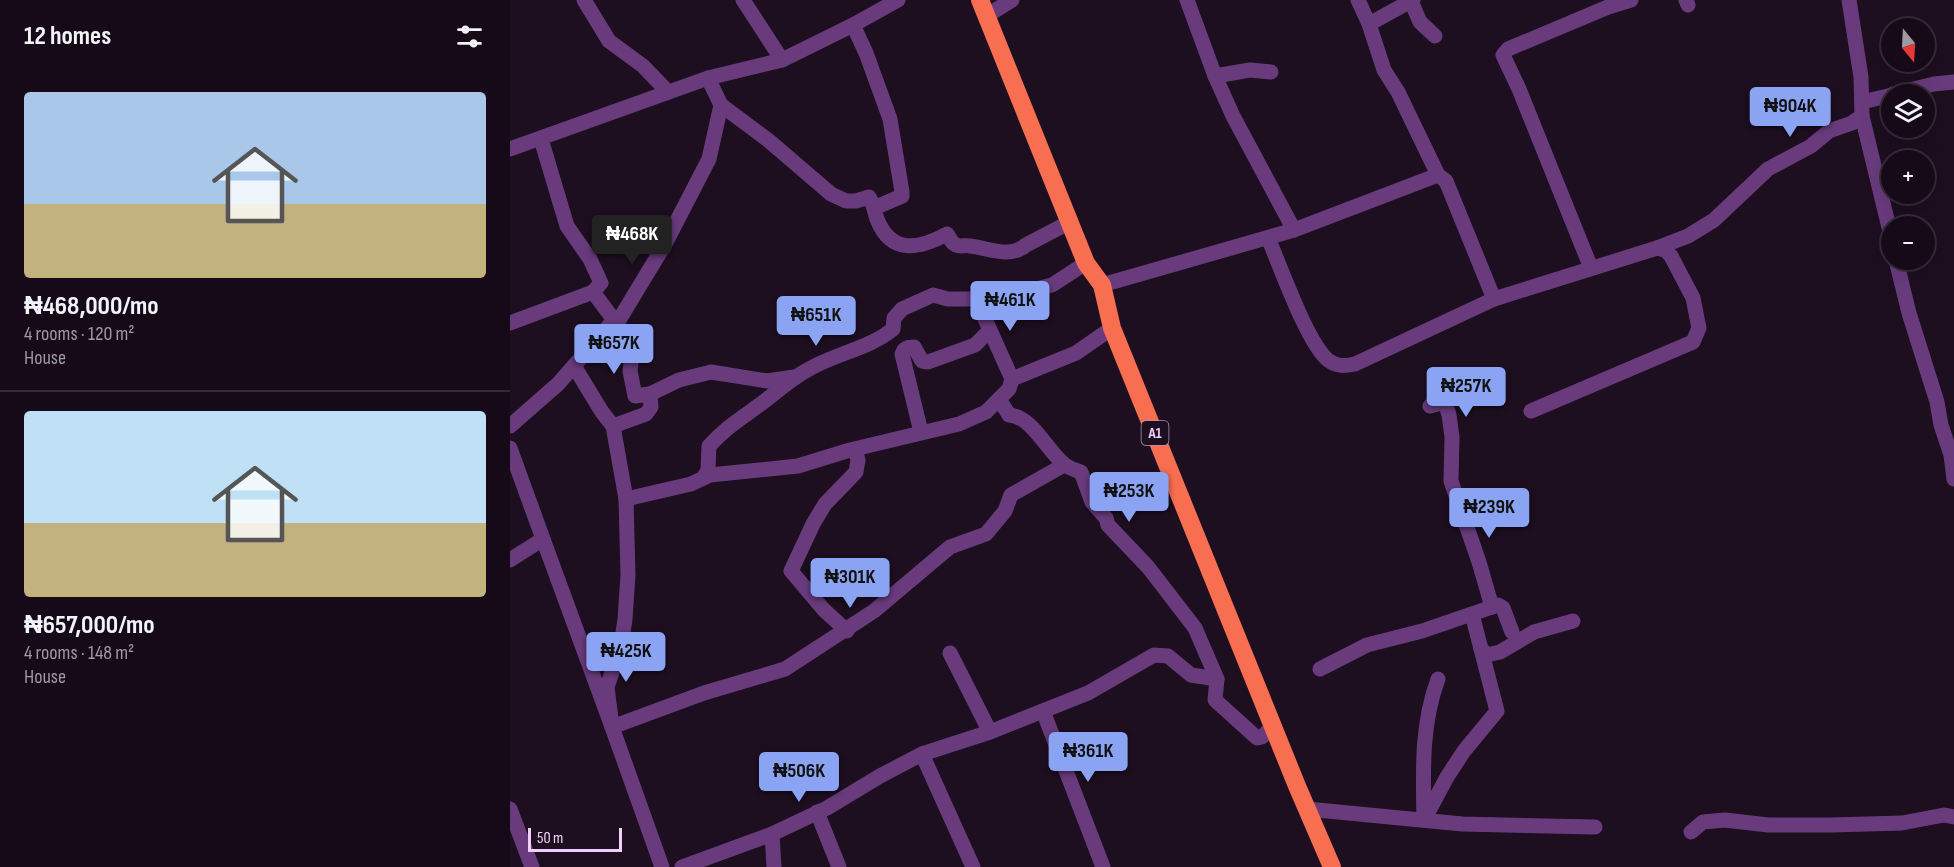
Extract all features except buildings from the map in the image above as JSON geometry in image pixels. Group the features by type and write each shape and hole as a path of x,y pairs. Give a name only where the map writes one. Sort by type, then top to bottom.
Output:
{"highway":[{"name":"A1","path":"983,8 1086,263 1102,285 1112,328 1332,867"}],"street":[{"path":"584,0 609,41 643,66 668,92"},
{"path":"742,0 782,60"},
{"path":"510,149 708,78 782,60 854,25 898,0"},
{"path":"983,8 1012,0"},
{"path":"1187,0 1215,76 1233,116 1294,230"},
{"path":"1358,0 1369,24 1384,70 1398,92 1438,175 1446,181 1494,299"},
{"path":"1369,24 1412,0 1420,22 1435,36"},
{"path":"1592,267 1519,88 1503,55 1508,49 1551,30 1631,0"},
{"path":"1849,0 1861,77 1862,109 1887,216"},
{"path":"854,25 890,119 902,192 902,196 874,208"},
{"path":"1215,76 1250,70 1271,72"},
{"path":"708,78 721,105 768,140 831,194 846,201 869,197 878,220 897,245 906,247 926,243 947,234 951,242 956,245 991,252 1021,250 1070,222"},
{"path":"1934,84 1954,82"},
{"path":"1268,238 1303,322 1322,354 1329,362 1342,367 1355,364 1494,299 1688,237 1714,220 1768,169 1811,146 1829,131 1852,123 1862,109 1881,100"},
{"path":"510,426 558,384 615,323 664,244 701,177 712,147 721,105"},
{"path":"510,322 593,292 601,283 590,259 567,226 542,139"},
{"path":"1102,285 1294,230 1438,175"},
{"path":"1531,411 1693,342 1699,328 1693,298 1671,256 1665,250 1657,248"},
{"path":"705,477 708,470 709,446 724,429 797,377 835,356 874,342 893,328 894,318 902,309 933,295 948,299 976,299 1016,294 1052,285 1086,263"},
{"path":"1898,270 1909,313 1937,402 1941,425 1951,455 1954,479"},
{"path":"593,292 615,323 631,363 630,371 635,396 650,394 679,380 711,372 767,381 797,377"},
{"path":"626,499 691,484 705,477 798,466 855,449 959,424 980,416 1009,389 1012,380 976,299"},
{"path":"1012,380 1076,353 1112,328"},
{"path":"921,432 902,354 904,350 907,347 914,347 922,361 928,362 975,345 990,330"},
{"path":"574,366 614,426 626,499 628,575 625,619 621,646 607,687 612,727"},
{"path":"614,426 646,414 651,407 650,394"},
{"path":"999,399 1009,415 1018,416 1046,442 1064,465 1081,472 1095,507 1106,518 1108,525 1148,567 1195,628 1217,679 1215,700 1257,738 1262,737 1274,725"},
{"path":"1430,406 1445,402 1452,437 1451,481 1492,607"},
{"path":"510,448 662,867"},
{"path":"847,631 824,610 791,571 825,504 856,472 858,460 855,449"},
{"path":"612,727 704,693 785,669 847,631 950,547 986,534 1005,511 1011,495 1064,465"},
{"path":"510,560 543,539"},
{"path":"1320,669 1367,645 1422,631 1498,605 1503,608 1512,632"},
{"path":"1424,820 1464,751 1497,711 1472,614"},
{"path":"1481,649 1487,655 1500,652 1533,632 1573,621"},
{"path":"950,653 990,732"},
{"path":"682,867 772,834 922,754 990,732 1088,693 1154,655 1168,656 1191,675 1217,679"},
{"path":"1424,820 1425,723 1438,679"},
{"path":"1043,711 1103,867"},
{"path":"922,754 973,867"},
{"path":"510,809 532,867"},
{"path":"1307,809 1462,824 1594,827"},
{"path":"817,812 839,867"},
{"path":"1691,832 1703,822 1725,820 1768,825 1831,825 1902,823 1944,815 1954,816"},
{"path":"772,834 774,867"}]}
